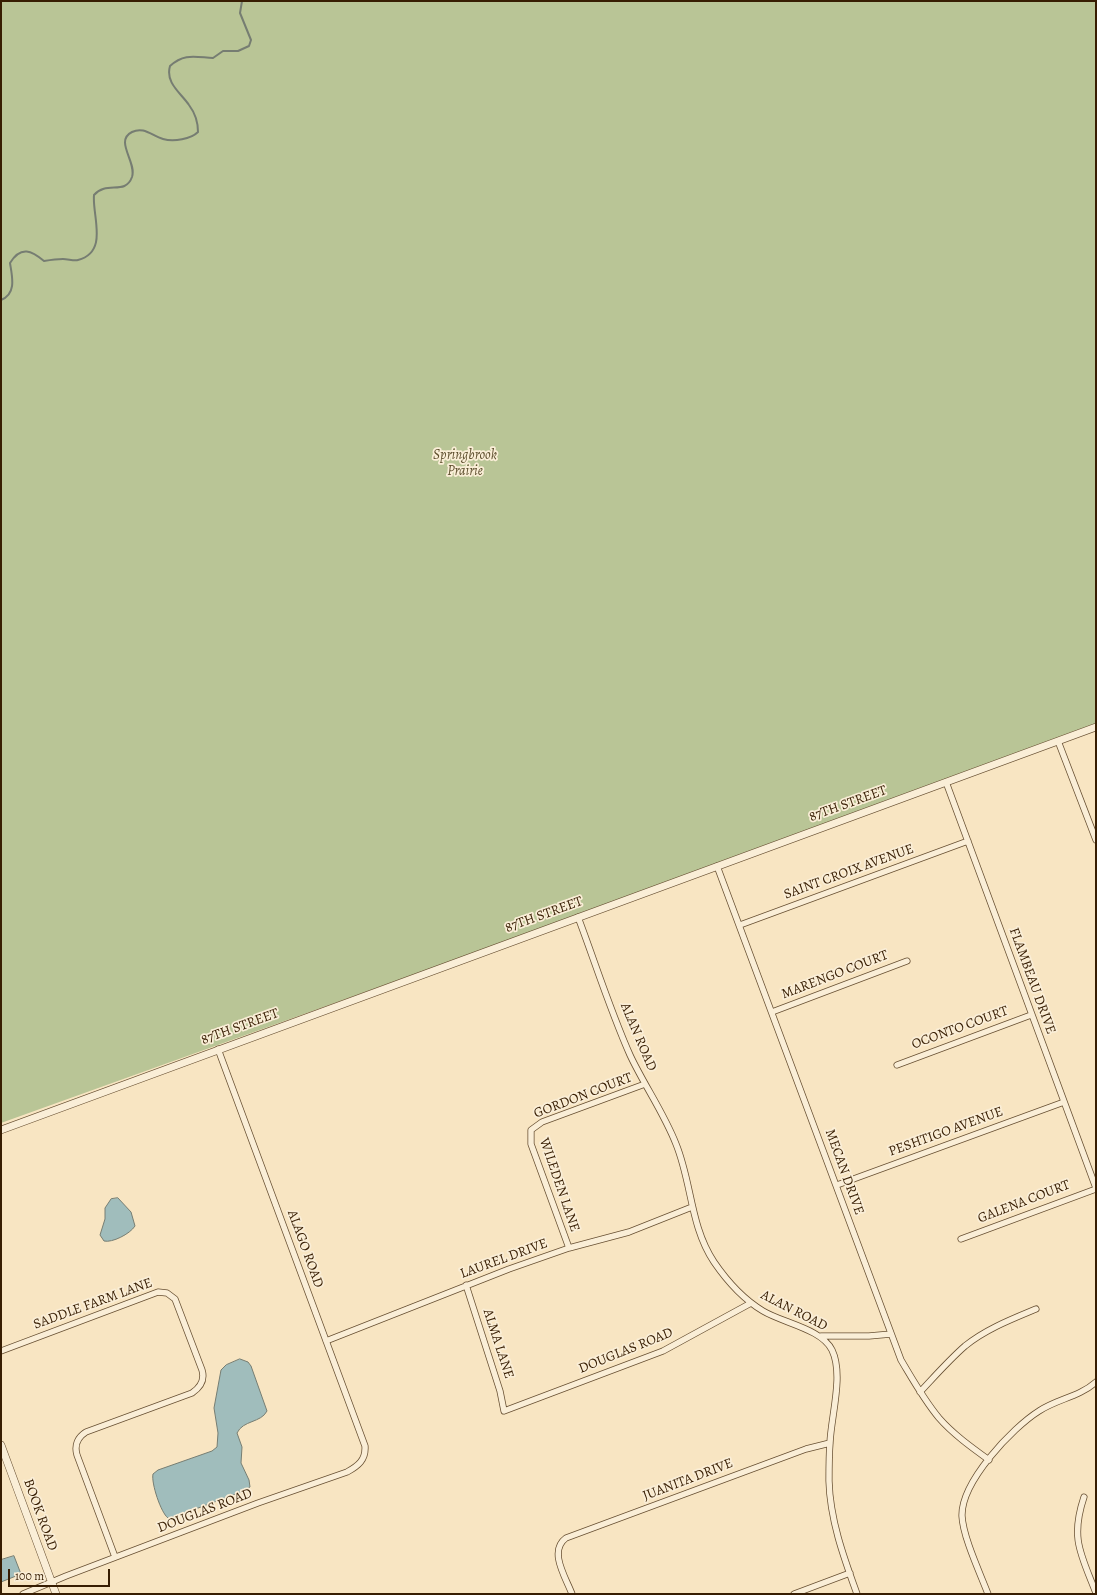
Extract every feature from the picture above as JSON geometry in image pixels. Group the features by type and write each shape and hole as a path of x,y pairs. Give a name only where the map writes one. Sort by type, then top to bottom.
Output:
{"street":[{"name":"87TH STREET","path":"1,1130 1096,727"},
{"path":"1058,740 1096,840"},
{"name":"FLAMBEAU DRIVE","path":"946,782 1096,1188"},
{"name":"SAINT CROIX AVENUE","path":"740,925 968,841"},
{"name":"MECAN DRIVE","path":"717,866 901,1360 920,1392 939,1418 962,1440 989,1460"},
{"name":"ALAN ROAD","path":"578,917 624,1041 676,1144 689,1183 692,1207 699,1234 714,1262 728,1280 752,1303 778,1318 821,1336 832,1350 836,1362 837,1378 830,1443 829,1482 832,1510 857,1594"},
{"name":"MARENGO COURT","path":"772,1012 907,961"},
{"name":"OCONTO COURT","path":"897,1065 1032,1015"},
{"name":"ALAGO ROAD","path":"218,1049 366,1446 364,1458"},
{"name":"GORDON COURT","path":"531,1130 542,1122 645,1084"},
{"name":"PESHTIGO AVENUE","path":"837,1185 1064,1102"},
{"name":"WILEDEN LANE","path":"531,1130 531,1144 569,1248"},
{"name":"GALENA COURT","path":"961,1239 1096,1188"},
{"name":"LAUREL DRIVE","path":"326,1342 466,1285 569,1248 624,1234 692,1207"},
{"name":"ALMA LANE","path":"466,1285 500,1391 504,1411"},
{"name":"SADDLE FARM LANE","path":"1,1350 158,1292 167,1293 175,1299 203,1373 203,1379 199,1387 192,1393 86,1432 80,1437 76,1444 77,1455 115,1557"},
{"name":"DOUGLAS ROAD","path":"504,1411 664,1351 752,1303"},
{"path":"920,1392 947,1362 966,1345 988,1331 1036,1309"},
{"path":"821,1336 869,1336 891,1334"},
{"path":"988,1594 965,1531 962,1516 964,1501 969,1489 1007,1436 1022,1422 1041,1410 1074,1397 1096,1382"},
{"name":"JUANITA DRIVE","path":"572,1594 558,1556 559,1545 566,1538 806,1449 830,1443"},
{"name":"BOOK ROAD","path":"1,1445 56,1594"},
{"name":"DOUGLAS ROAD","path":"23,1594 115,1557 258,1503 347,1472 356,1467 364,1458"},
{"path":"1084,1497 1078,1517 1076,1533 1081,1554 1096,1593"},
{"path":"794,1594 850,1574"}],"green space":[{"name":"Springbrook Prairie","path":"1,1 1096,1 1096,724 671,882 1,1123"}],"water":[{"path":"118,1198 131,1212 135,1226 121,1237 112,1241 104,1241 100,1235 105,1219 105,1208 111,1199"},
{"path":"240,1359 248,1362 251,1366 267,1411 261,1418 243,1426 237,1433 242,1447 241,1463 249,1480 250,1487 244,1491 168,1518 162,1510 157,1498 153,1474 158,1470 212,1451 217,1447 218,1433 214,1408 221,1370 226,1365"},
{"path":"14,1556 21,1574 1,1582 1,1560"}],"waterway":[{"path":"1,300 9,294 11,289 12,279 10,263 18,254 22,252 31,252 44,261 61,259 78,260 88,256 93,249 97,232 94,195 104,189 125,186 129,183 132,177 132,165 125,146 127,136 136,130 140,130 148,132 159,138 177,140 187,138 198,132 197,121 193,111 172,83 169,72 170,66 185,57 213,58 223,51 238,51 249,46 251,40 240,13 242,1"}]}
